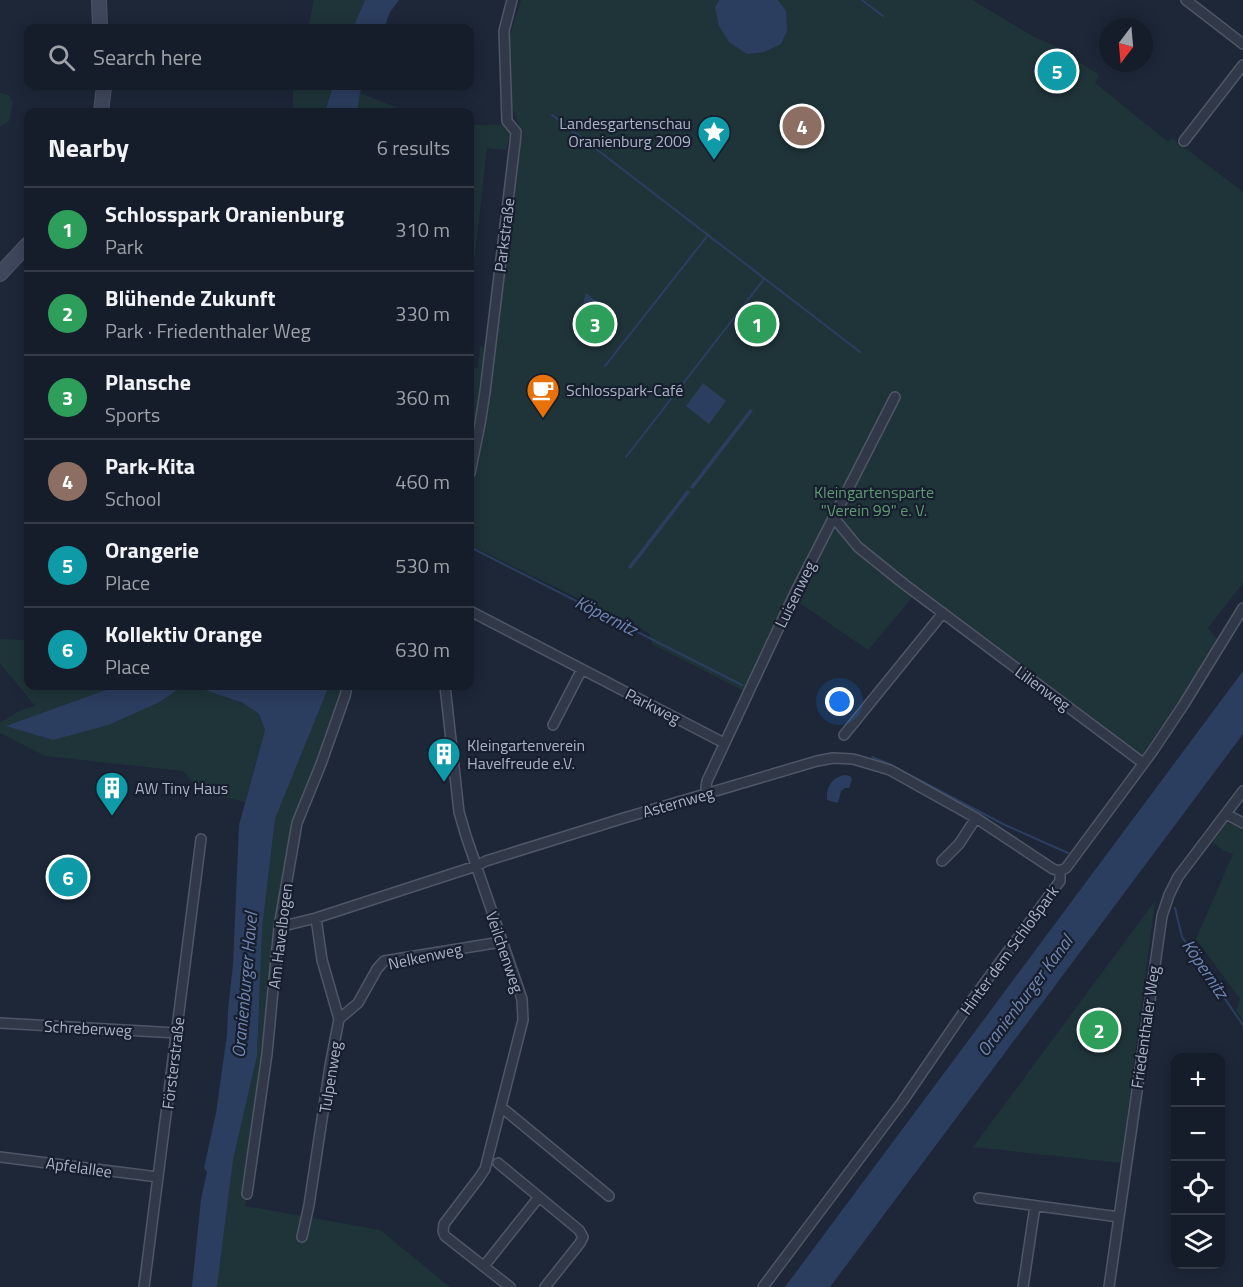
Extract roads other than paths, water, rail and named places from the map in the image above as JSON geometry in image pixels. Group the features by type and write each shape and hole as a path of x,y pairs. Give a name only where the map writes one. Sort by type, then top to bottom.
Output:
{"main road":[{"path":"99,0 100,24"},
{"path":"101,108 104,90"},
{"path":"0,274 24,248"}],"street":[{"name":"Parkstraße","path":"474,453 485,392 516,132 507,121 504,31 512,0"},
{"path":"1186,0 1243,44"},
{"path":"1184,141 1243,66"},
{"name":"Luisenweg","path":"708,793 707,781 724,743 794,595 895,397"},
{"name":"Lilienweg","path":"834,518 858,547 1143,763"},
{"name":"Hinter dem Schloßpark","path":"763,1287 902,1102 972,1000 1060,881 1060,871 1066,867 1143,763 1184,704 1243,609"},
{"name":"Parkweg","path":"474,613 724,743"},
{"path":"844,735 943,613"},
{"path":"553,724 582,669"},
{"name":"Am Havelbogen","path":"247,1194 267,1054 279,927 297,823 321,764 346,690"},
{"name":"Veilchenweg","path":"445,690 459,812 522,999 523,1020 485,1169 444,1224 443,1231 446,1236 484,1266"},
{"name":"Asternweg","path":"279,927 316,918 614,821 817,761 843,757 890,770 976,818 1053,869 1060,871"},
{"name":"Friedenthaler Weg","path":"1109,1287 1162,916 1178,877 1243,791"},
{"path":"1226,813 1243,823"},
{"path":"942,861 959,844 976,818"},
{"name":"Försterstraße","path":"144,1287 201,839"},
{"name":"Tulpenweg","path":"302,1237 339,1020 322,960 316,918"},
{"name":"Nelkenweg","path":"339,1020 358,1003 384,961 501,942"},
{"name":"Schreberweg","path":"0,1023 177,1033"},
{"path":"501,1108 609,1196"},
{"name":"Apfelallee","path":"0,1156 158,1178"},
{"path":"498,1163 579,1230 583,1237 545,1287"},
{"path":"510,1287 484,1266 539,1197"},
{"path":"979,1198 1119,1217"},
{"path":"1023,1287 1035,1206"}],"water":[{"path":"365,0 399,0 390,12 386,24 355,24"},
{"path":"719,0 778,0 786,11 787,31 781,44 764,52 747,54 729,42 719,26 715,7"},
{"path":"332,90 361,90 358,108 326,108"},
{"path":"586,293 613,315 590,343 580,332 589,316 583,304"},
{"path":"703,383 726,401 709,424 686,406"},
{"path":"750,409 753,411 693,489 690,487"},
{"path":"687,490 690,492 631,569 628,567"},
{"name":"Oranienburger Kanal","path":"1243,671 1243,734 830,1287 785,1287"},
{"path":"106,690 177,690 160,702 108,725 53,740 6,726"},
{"name":"Oranienburger Havel","path":"205,690 327,690 275,819 262,929 257,1056 233,1160 217,1287 192,1287 201,1199 207,1172 204,1168 216,1113 227,1035 233,965 239,825 265,730 259,714 243,703"},
{"path":"845,775 852,779 849,788 841,791 838,803 827,800 831,783"}],"waterway":[{"path":"862,0 883,16"},
{"path":"552,115 860,352"},
{"path":"605,366 708,235"},
{"path":"626,457 764,279"},
{"name":"Köpernitz","path":"474,549 742,685"},
{"name":"Köpernitz","path":"872,757 1005,825 1068,853"},
{"name":"Köpernitz","path":"1175,908 1182,937 1243,1025"}],"place":[{"name":"Orangerie","path":"1057,71"},
{"name":"Park-Kita","path":"802,126"},
{"name":"Landesgartenschau Oranienburg 2009","path":"714,161"},
{"name":"Plansche","path":"595,324"},
{"name":"Schlosspark Oranienburg","path":"757,324"},
{"name":"Schlosspark-Café","path":"543,419"},
{"name":"Kleingartenverein Havelfreude e.V.","path":"444,783"},
{"name":"AW Tiny Haus","path":"112,817"},
{"name":"Kollektiv Orange","path":"68,877"},
{"name":"Blühende Zukunft","path":"1099,1030"}],"park label":[{"name":"Kleingartensparte \"Verein 99\" e. V.","path":"874,501"}]}
